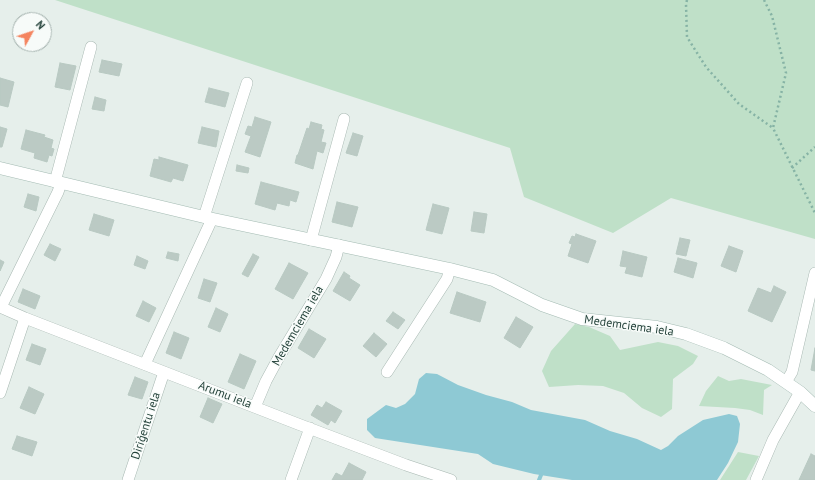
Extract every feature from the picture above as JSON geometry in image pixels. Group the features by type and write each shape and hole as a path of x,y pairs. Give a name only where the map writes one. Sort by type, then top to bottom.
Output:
{"street":[{"path":"0,307 58,192 58,182 91,47"},
{"path":"145,364 208,218 248,83"},
{"path":"311,240 344,119"},
{"name":"Medemciema iela","path":"0,168 208,218 450,269 493,280 542,305 582,319 657,327 686,334 724,348 768,370 800,392 815,406"},
{"name":"Medemciema iela","path":"255,407 266,381 326,279 339,245"},
{"path":"387,372 447,279 450,269"},
{"path":"786,382 792,372 815,273"},
{"name":"Arumu iela","path":"0,307 406,465 451,480"},
{"path":"0,393 25,318"},
{"name":"Diriģentu iela","path":"128,480 164,372"},
{"path":"756,480 773,440 800,392"},
{"path":"291,480 310,428"}],"path":[{"path":"687,0 687,37 702,61 739,104 772,128 815,213"},
{"path":"764,0 772,16 786,73 772,128"},
{"path":"792,168 815,147"}],"green space":[{"path":"55,0 815,0 815,239 671,198 613,233 524,197 510,148"},
{"path":"575,324 589,327 610,336 620,350 658,342 678,346 698,356 693,364 673,379 672,409 661,417 642,408 624,393 603,386 578,385 549,387 542,371 551,351"},
{"path":"718,376 729,381 741,379 772,385 764,390 763,415 750,410 699,406 706,391"},
{"path":"738,452 759,456 746,480 720,480"}],"water":[{"path":"426,373 437,374 458,385 512,402 531,410 585,420 610,431 637,439 661,450 668,446 678,436 703,420 729,414 737,416 740,424 738,442 728,463 717,480 572,480 534,474 493,464 478,454 375,438 367,430 367,419 386,405 396,408 405,404 415,394 419,379"}],"building":[{"path":"102,60 122,64 119,76 99,72"},
{"path":"60,63 76,66 70,90 55,87"},
{"path":"0,78 14,82 8,107 0,105"},
{"path":"209,88 229,93 225,107 205,102"},
{"path":"95,97 106,100 104,111 92,109"},
{"path":"255,117 271,122 260,157 245,152 251,136 245,134 248,126 252,127"},
{"path":"311,122 322,125 321,129 324,130 321,142 326,143 323,153 317,151 313,169 295,163 307,128 309,129"},
{"path":"0,127 7,129 2,147 0,147"},
{"path":"202,127 219,131 216,147 198,143"},
{"path":"26,130 45,135 44,137 53,140 51,148 54,149 52,156 49,155 47,162 34,158 35,153 21,149"},
{"path":"353,133 363,136 357,156 346,153"},
{"path":"159,157 188,165 183,181 173,178 171,182 150,176 154,159 159,160"},
{"path":"237,165 249,168 248,173 236,171"},
{"path":"261,182 299,192 296,202 290,200 289,206 277,203 275,210 255,204"},
{"path":"28,194 39,197 36,211 24,207"},
{"path":"337,202 358,207 352,227 332,222"},
{"path":"433,204 449,208 442,234 426,230"},
{"path":"474,212 487,214 484,233 471,231"},
{"path":"94,214 114,220 109,236 89,230"},
{"path":"576,234 596,241 588,263 568,256 572,244 569,243 572,236 575,237"},
{"path":"680,238 690,240 686,256 676,254"},
{"path":"50,244 61,249 55,261 44,255"},
{"path":"729,246 743,251 736,272 721,266"},
{"path":"623,251 647,257 642,277 625,273 627,267 620,266"},
{"path":"168,252 179,254 178,261 166,258"},
{"path":"253,254 259,257 248,277 242,274"},
{"path":"137,256 148,261 145,269 134,265"},
{"path":"678,258 697,263 693,278 674,272"},
{"path":"0,260 4,262 0,271"},
{"path":"289,263 308,273 293,299 275,289"},
{"path":"344,272 350,276 349,278 360,285 350,301 333,291"},
{"path":"204,279 217,283 210,302 198,298"},
{"path":"774,286 786,292 772,322 748,311 758,288 771,293"},
{"path":"23,289 40,296 35,309 18,302"},
{"path":"457,292 486,302 480,322 450,313"},
{"path":"143,301 156,308 149,322 136,316"},
{"path":"216,308 228,314 220,332 208,327"},
{"path":"393,312 405,320 398,329 386,321"},
{"path":"516,317 533,327 520,348 504,338"},
{"path":"309,329 326,339 314,358 298,348"},
{"path":"174,332 189,338 181,359 166,353"},
{"path":"374,333 387,344 376,357 363,346"},
{"path":"32,344 46,349 40,365 26,360"},
{"path":"815,348 815,371 811,370"},
{"path":"240,354 256,361 244,389 228,382"},
{"path":"135,377 148,382 142,399 128,395"},
{"path":"29,387 44,394 35,414 20,408"},
{"path":"208,398 222,404 213,423 200,417"},
{"path":"326,402 342,411 335,423 331,420 328,425 311,415 317,405 322,408"},
{"path":"17,436 37,442 32,456 12,449"},
{"path":"811,454 815,456 815,480 799,480"},
{"path":"349,463 366,472 362,480 332,480 336,473 342,476"}],"waterway":[{"path":"539,480 541,475"}]}
